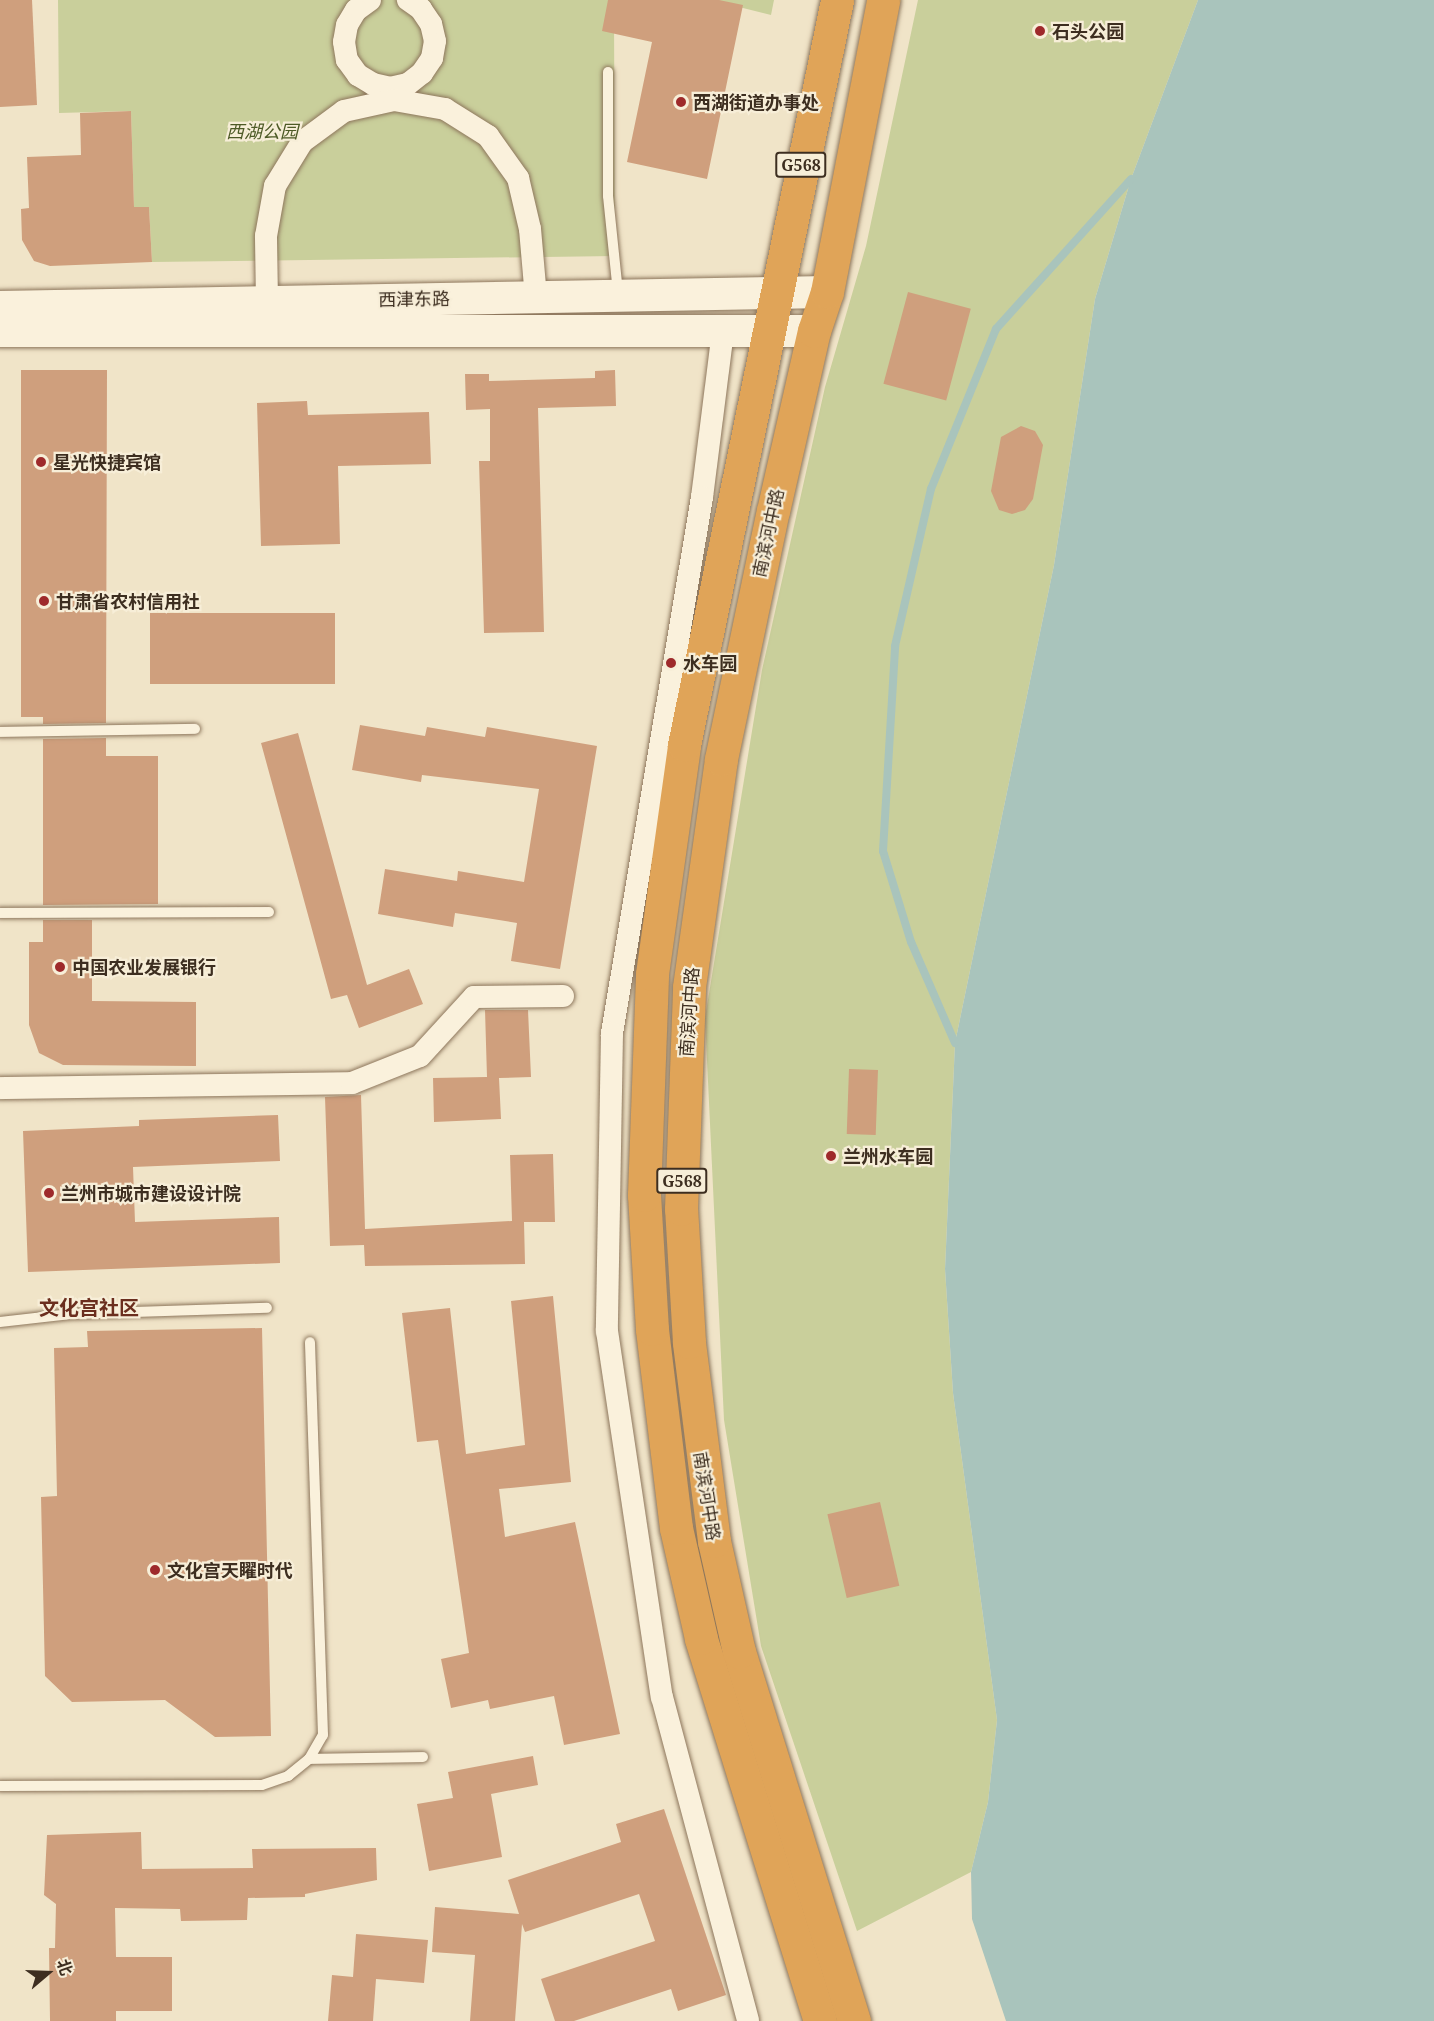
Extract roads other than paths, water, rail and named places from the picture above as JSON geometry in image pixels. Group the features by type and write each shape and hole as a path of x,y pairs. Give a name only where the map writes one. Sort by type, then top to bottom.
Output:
{"highway":[{"name":"南滨河中路","path":"820,2021 701,1638 676,1528 653,1340 644,1195 652,974 683,756 769,331 779,292 797,184 837,0"},
{"name":"南滨河中路","path":"854,2021 739,1652 714,1541 688,1342 681,1209 689,987 722,759 814,331 827,292 883,0"}],"main road":[{"name":"西津东路","path":"0,307 827,292"},
{"name":"西津东路","path":"0,331 814,331"}],"street":[{"path":"267,302 266,236 275,186 302,142 344,111 392,94 408,84 422,74 432,58 435,41 427,8 408,0"},
{"path":"361,3 347,25 344,42 347,60 358,75 392,94 445,109 488,136 518,178 530,228 536,297"},
{"path":"723,331 702,496 612,1033 607,1330 662,1697 748,2021"},
{"path":"0,1089 352,1083 420,1056 474,997 563,996"}],"lane":[{"path":"608,72 608,196 619,295"},
{"path":"0,732 195,729"},
{"path":"0,913 269,912"},
{"path":"0,1322 71,1314 267,1308"},
{"path":"0,1786 262,1785 288,1776 309,1759 323,1735 310,1342"},
{"path":"309,1759 423,1757"}],"water":[{"path":"1198,0 1434,0 1434,2021 1006,2021 972,1919 971,1872 988,1802 997,1720 953,1393 945,1269 955,1043 1054,565 1095,299 1131,179"}],"waterway":[{"path":"955,1043 911,942 883,851 895,646 931,489 996,329 1131,179"}],"place":[{"name":"石头公园","path":"1040,31"},
{"name":"西湖街道办事处","path":"681,102"},
{"name":"星光快捷宾馆","path":"41,462"},
{"name":"甘肃省农村信用社","path":"44,601"},
{"name":"水车园","path":"671,663"},
{"name":"中国农业发展银行","path":"60,967"},
{"name":"兰州水车园","path":"831,1156"},
{"name":"兰州市城市建设设计院","path":"49,1193"},
{"name":"文化宫天矅时代","path":"155,1570"}],"district":[{"name":"文化宫社区","path":"89,1307"}],"park label":[{"name":"西湖公园","path":"262,131"}]}
